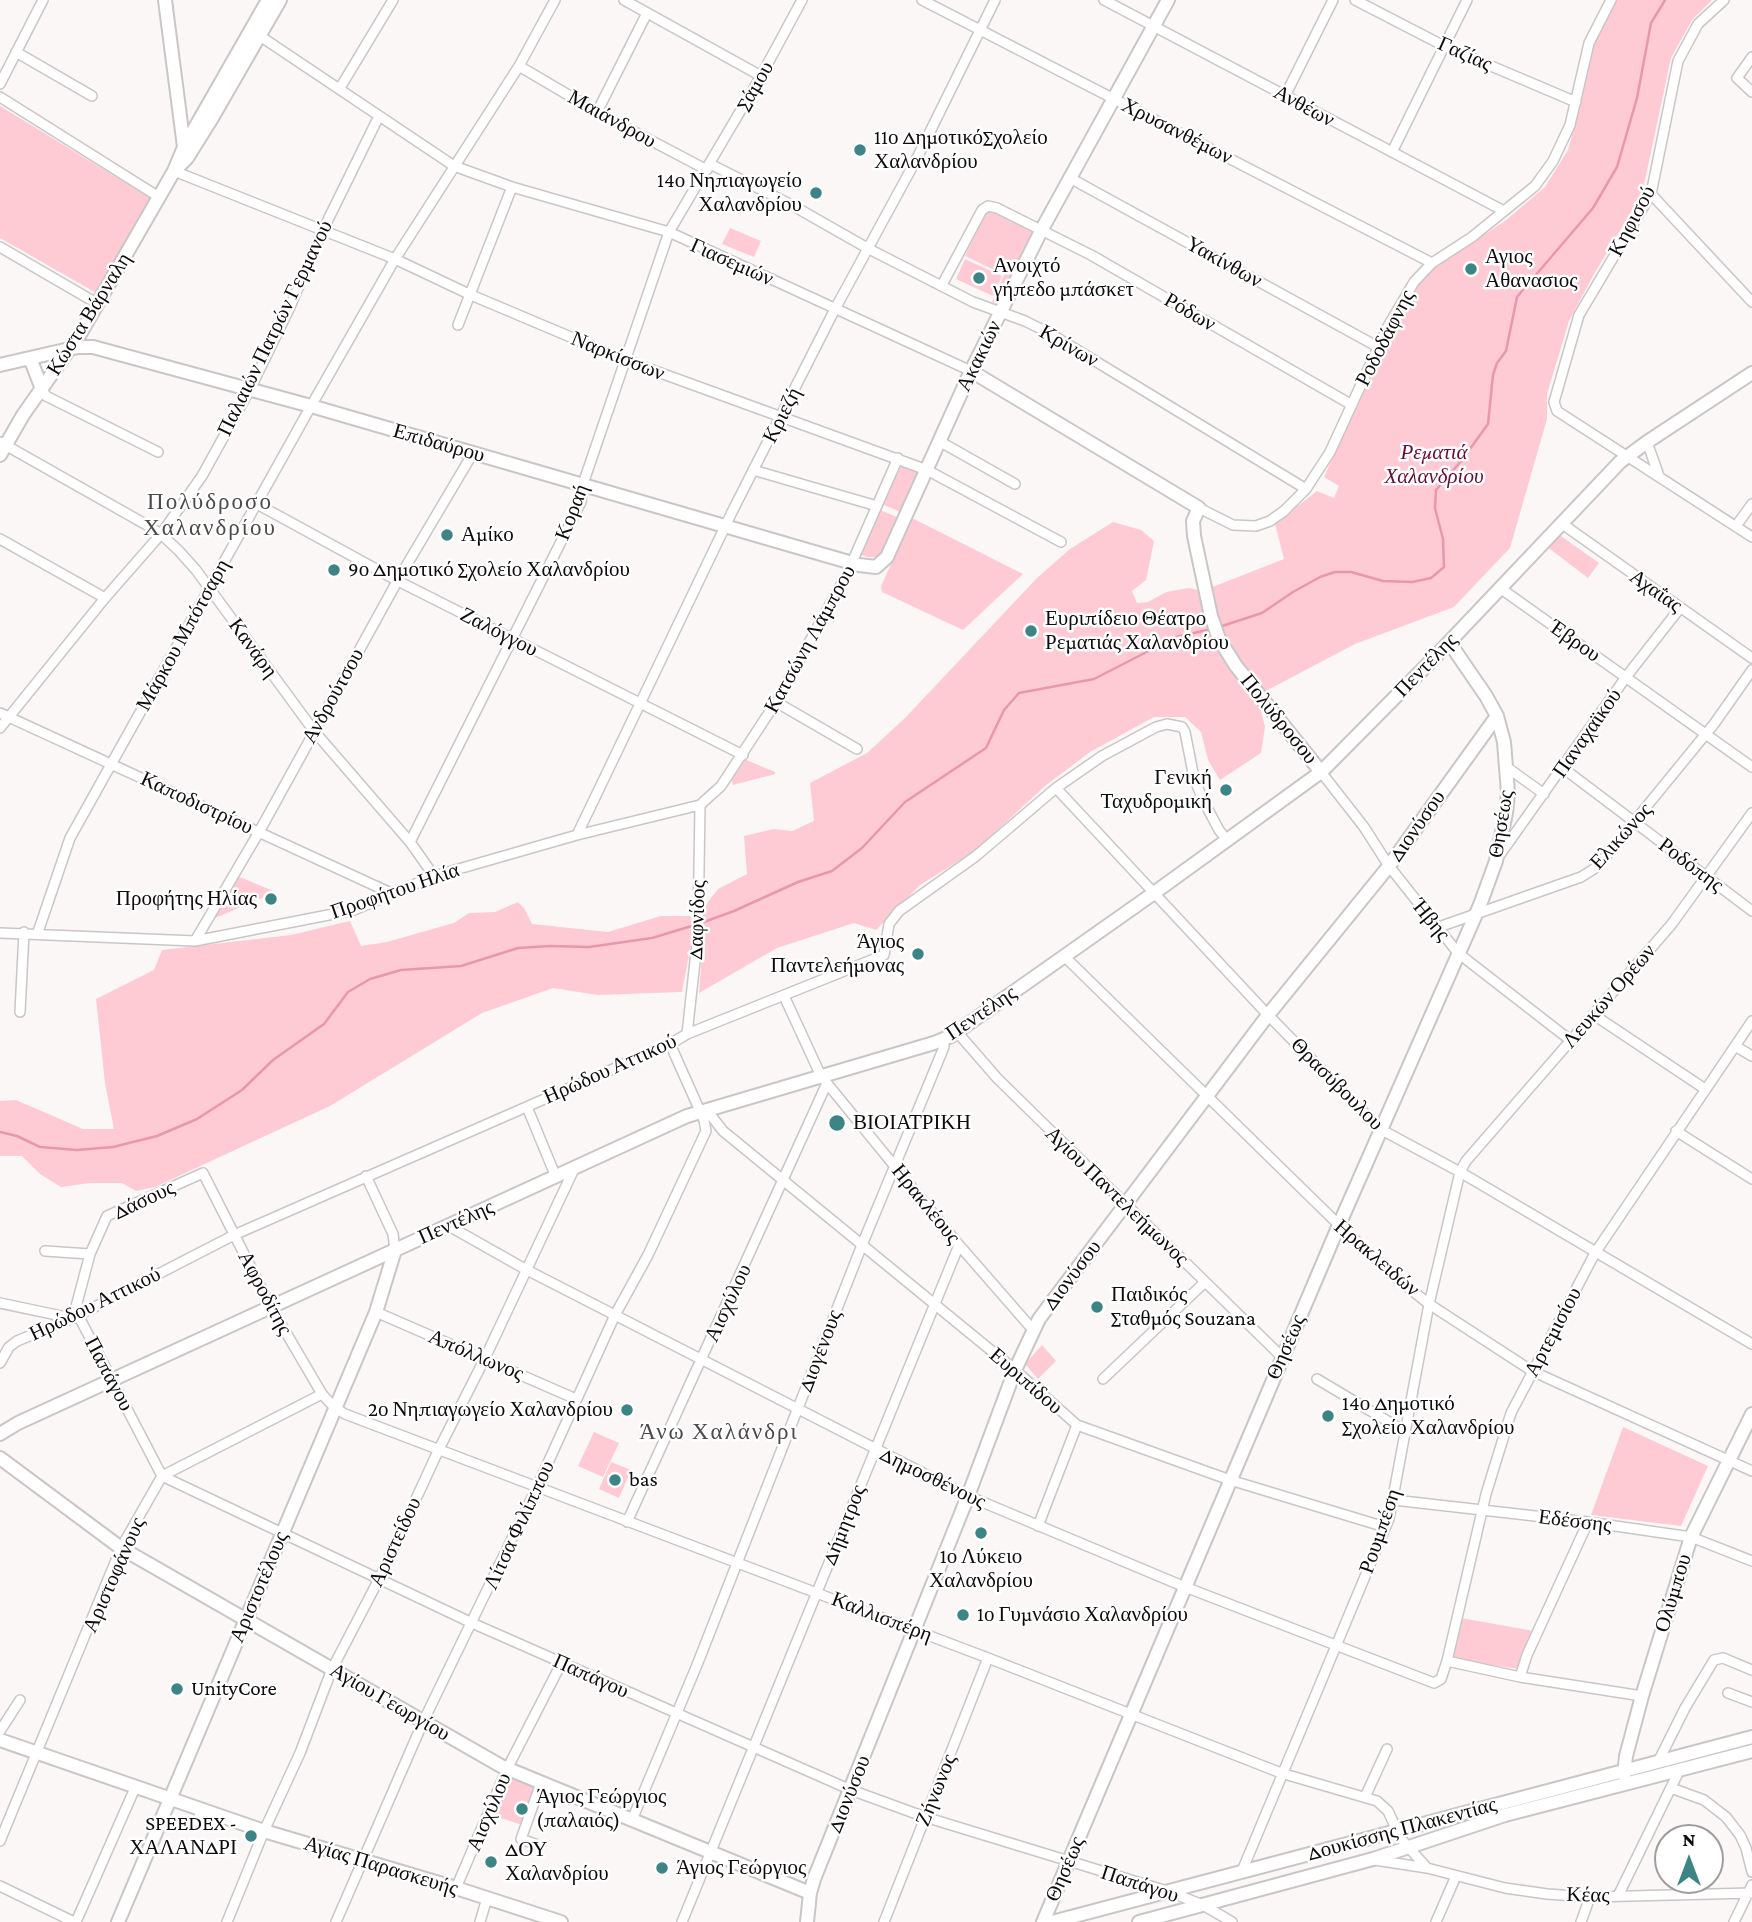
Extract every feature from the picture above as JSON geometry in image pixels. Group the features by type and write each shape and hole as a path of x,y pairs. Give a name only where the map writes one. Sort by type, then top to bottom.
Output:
{"street":[{"path":"0,84 43,0"},
{"path":"205,119 268,0"},
{"path":"205,119 260,36 280,0"},
{"path":"340,88 393,0"},
{"name":"Μάρκου Μπότσαρη","path":"38,932 70,838 396,259 519,66 555,0"},
{"path":"624,0 761,76"},
{"name":"Σάμου","path":"708,167 802,0"},
{"name":"Χρυσανθέμων","path":"922,0 1432,263"},
{"name":"Κριεζή","path":"577,835 754,470 835,309 916,160 995,0"},
{"name":"Ανθέων","path":"1104,0 1504,211"},
{"name":"Ακακιών","path":"876,567 887,557 971,371 1042,229 1168,0"},
{"path":"1285,96 1333,0"},
{"name":"Γαζίας","path":"1355,0 1444,46 1576,102"},
{"path":"1392,152 1467,0"},
{"name":"Ροδοδάφνης","path":"1199,508 1233,525 1256,526 1270,521 1284,511 1306,489 1330,452 1378,347 1413,282 1432,263 1472,237 1535,186 1553,162 1570,125 1586,51 1611,0"},
{"name":"Κηφισού","path":"1628,456 1557,411 1555,396 1579,316 1651,194 1678,61 1698,24 1724,0"},
{"path":"164,1 184,147"},
{"path":"597,112 647,13"},
{"name":"Γιασεμιών","path":"260,36 454,166 512,187 668,233 971,371 1199,508"},
{"path":"16,52 92,96"},
{"path":"1752,57 1737,78 1752,92"},
{"name":"Μαιάνδρου","path":"519,66 597,112 708,167"},
{"path":"0,97 159,197"},
{"path":"179,110 189,118 205,119"},
{"name":"Παλαιών Πατρών Γερμανού","path":"0,728 105,598 161,534 202,475 250,389 290,307 322,232 379,117"},
{"name":"Κώστα Βάρναλη","path":"2,447 80,334 174,171 184,147 205,119"},
{"name":"Κώστα Βάρναλη","path":"174,171 187,158 205,119"},
{"name":"Κρίνων","path":"708,167 790,204 869,249 973,302 1025,321 1306,489"},
{"name":"Κοραή","path":"410,842 576,511 668,233 708,167"},
{"name":"Ναρκίσσων","path":"174,171 322,232 396,259 471,295 625,360 898,458 926,470 1061,542"},
{"name":"Υακίνθων","path":"1070,178 1378,347"},
{"path":"458,325 512,187"},
{"path":"1651,194 1752,302"},
{"name":"Ρόδων","path":"942,285 982,210 988,206 998,208 1042,229 1352,405"},
{"path":"0,247 98,304"},
{"path":"80,334 82,340 93,346"},
{"name":"Επιδαύρου","path":"0,366 93,346 311,406 852,563 876,567"},
{"path":"30,358 46,396 158,452"},
{"name":"Πεντέλης","path":"18,1423 703,1110 824,1079 944,1039 957,1032 1321,772 1628,456 1752,373"},
{"path":"939,441 1014,484"},
{"path":"1647,442 1659,476"},
{"name":"Κανάρη","path":"2,447 161,534 179,551 210,588 314,731 410,842 434,876"},
{"name":"Ανδρούτσου","path":"195,940 473,453"},
{"path":"1628,456 1752,537"},
{"name":"Κατσώνη Λάμπρου","path":"700,805 721,786 776,702 852,563 898,458"},
{"path":"754,470 877,506"},
{"name":"Ζαλόγγου","path":"257,504 398,581 743,755"},
{"path":"1736,526 1752,504"},
{"name":"Πολύδροσου","path":"1199,508 1193,528 1211,616 1219,639 1236,666 1321,772"},
{"name":"Αχαΐας","path":"1561,523 1752,658"},
{"path":"0,539 105,598"},
{"name":"Έβρου","path":"1500,588 1752,766"},
{"name":"Παναχαϊκού","path":"1496,861 1626,677 1680,608"},
{"name":"Θησέως","path":"1043,1922 1282,1357 1476,914 1496,861 1506,813 1508,768 1497,716 1479,683 1449,642"},
{"name":"Ελικώνος","path":"1436,928 1589,873 1605,860 1706,734 1752,670"},
{"path":"776,702 857,749"},
{"name":"Καποδιστρίου","path":"0,713 393,894"},
{"name":"Διονύσου","path":"807,1922 810,1893 968,1496 1015,1370 1039,1319 1268,1015 1389,866 1497,716"},
{"name":"Ηρώδου Αττικού","path":"0,1363 12,1344 75,1317 234,1235 670,1044 687,1034 884,955 889,924 899,911 976,856 1056,788 1102,756 1156,727 1177,724 1182,727 1191,766 1203,800 1227,840"},
{"name":"Θησέως","path":"1508,768 1544,794"},
{"name":"Ροδόπης","path":"1563,768 1752,911"},
{"name":"Ήβης","path":"1321,772 1364,827 1389,866 1458,953 1570,1040"},
{"name":"Θρασύβουλου","path":"1056,788 1268,1015 1380,1129 1460,1172 1752,1344"},
{"name":"Προφήτου Ηλία","path":"0,933 38,932 195,940 340,913 434,876 577,835 700,805"},
{"name":"Δαφνίδος","path":"687,1034 698,934 700,805"},
{"name":"Λευκών Ορέων","path":"1460,1172 1466,1161 1671,925 1752,813"},
{"path":"20,1012 24,932"},
{"name":"Ηρακλειδών","path":"1064,957 1339,1225 1429,1304 1532,1371 1752,1471"},
{"name":"Ηρακλέους","path":"784,996 824,1079 959,1245 1034,1331"},
{"path":"1594,1015 1705,1089"},
{"name":"Αρτεμισίου","path":"1438,1682 1447,1661 1505,1426 1595,1253 1752,1021"},
{"name":"Αγίου Παντελεήμωνος","path":"957,1032 998,1078 1282,1357"},
{"name":"Διογένους","path":"632,1820 944,1047 944,1039"},
{"path":"670,1044 703,1110 706,1131 723,1130"},
{"path":"1734,1046 1752,1056"},
{"name":"Αισχύλου","path":"627,1521 785,1179 824,1079"},
{"path":"527,1107 556,1177"},
{"name":"Ευριπίδου","path":"703,1110 723,1130 1015,1370 1077,1425 1230,1480 1385,1527"},
{"name":"Λίτσα Φιλίππου","path":"336,1922 423,1722 537,1487 615,1315 648,1255 706,1131"},
{"path":"1676,1131 1752,1179"},
{"name":"Αριστείδου","path":"227,1922 264,1831 300,1753 332,1669 379,1579 575,1167"},
{"name":"Αφροδίτης","path":"203,1172 271,1307 322,1394 334,1407"},
{"name":"Δάσους","path":"75,1317 90,1254 107,1216 203,1172"},
{"name":"Ρουμπέση","path":"1242,1871 1394,1500 1429,1304 1460,1172"},
{"path":"366,1176 393,1234 395,1250"},
{"name":"Δημοσθένους","path":"449,1226 525,1269 968,1496 1185,1587 1429,1682 1438,1682"},
{"name":"Δήμητρος","path":"682,1922 959,1245"},
{"name":"Αριστοτέλους","path":"118,1922 376,1312 395,1250"},
{"path":"45,1251 90,1254"},
{"path":"1103,1379 1205,1282"},
{"path":"0,1303 75,1317"},
{"name":"Απόλλωνος","path":"376,1312 576,1399"},
{"name":"Παπάγου","path":"75,1317 114,1380 162,1476 472,1623 851,1790 925,1817 1167,1891 1203,1905 1227,1921"},
{"path":"1317,1379 1406,1432"},
{"path":"162,1476 322,1394"},
{"name":"Καλλισπέρη","path":"334,1407 345,1414 913,1629 1281,1773 1365,1797 1384,1807 1394,1824 1394,1831 1408,1848"},
{"name":"Ολύμπου","path":"1624,1776 1642,1696 1691,1538 1752,1414"},
{"path":"0,1426 18,1423"},
{"path":"0,1435 18,1423"},
{"path":"1038,1526 1077,1425"},
{"name":"Αγίου Γεωργίου","path":"0,1458 121,1548 507,1769 810,1893"},
{"name":"Αριστοφάνους","path":"0,1841 121,1548 162,1476"},
{"name":"Εδέσσης","path":"1394,1500 1588,1522 1691,1538 1752,1561"},
{"path":"1520,1677 1527,1655 1588,1522"},
{"name":"Ζήνωνος","path":"884,1922 988,1658"},
{"path":"1659,1760 1690,1699 1714,1660 1723,1658 1752,1670"},
{"path":"1447,1661 1520,1677 1642,1696"},
{"name":"Αισχύλου","path":"456,1888 507,1769 562,1662"},
{"path":"1728,1693 1752,1702"},
{"path":"0,1731 20,1700"},
{"name":"Δουκίσσης Πλακεντίας","path":"1139,1922 1373,1859 1624,1776 1659,1760 1752,1737"},
{"name":"Αγίας Παρασκευής","path":"0,1740 264,1831 561,1922"},
{"path":"1365,1797 1387,1749"},
{"name":"Δουκίσσης Πλακεντίας","path":"1052,1922 1394,1831 1624,1776 1680,1769 1752,1751"},
{"path":"1618,1896 1680,1769"},
{"path":"535,1844 521,1839 541,1783"},
{"path":"0,1886 75,1922 135,1788"},
{"path":"1671,1788 1704,1800 1726,1817 1746,1848 1752,1872"},
{"path":"195,1826 202,1810"},
{"path":"1408,1848 1427,1868"},
{"name":"Κέας","path":"1373,1859 1427,1868 1524,1891 1590,1897 1750,1890"},
{"path":"1436,1922 1456,1876"},
{"path":"1734,1922 1750,1890"},
{"path":"1581,1922 1590,1897"},
{"path":"480,1922 487,1898"}],"green space":[{"name":"Ρεματιά Χαλανδρίου","path":"1612,0 1712,0 1692,20 1671,58 1642,194 1569,321 1547,394 1547,419 1510,548 1454,607 1355,644 1262,693 1226,642 1210,588 1284,559 1275,524 1317,491 1334,498 1339,486 1324,477 1383,344 1411,290 1433,268 1505,221 1545,187 1568,150 1581,103 1594,36"},
{"path":"0,106 152,199 98,294 0,238"},
{"path":"988,208 1034,229 998,304 992,302 1004,275 965,256"},
{"path":"730,228 761,241 754,257 722,244"},
{"name":"Ανοιχτό γήπεδο μπάσκετ","path":"965,259 1002,276 993,296 956,279"},
{"path":"902,465 922,473 905,514 882,504"},
{"path":"880,510 902,519 883,553 878,557 867,557 859,554"},
{"path":"912,518 1023,574 963,630 882,592 881,586"},
{"path":"1113,522 1141,530 1154,541 1146,580 1132,591 1137,603 1148,602 1166,592 1189,588 1198,590 1214,646 1260,707 1265,727 1261,753 1220,780 1208,760 1201,732 1185,717 1154,717 1090,752 1045,786 975,851 920,885 876,930 854,923 777,948 699,993 704,907 718,889 747,874 744,836 774,829 792,831 814,821 810,783 867,753 905,718 1037,578 1070,549"},
{"path":"1558,534 1599,563 1588,578 1546,546"},
{"path":"744,759 775,774 733,785 731,779"},
{"path":"237,876 276,892 213,919"},
{"path":"518,902 532,924 608,932 661,916 691,916 693,934 682,992 598,995 553,988 482,1013 330,1106 155,1187 136,1191 122,1183 90,1183 61,1187 40,1174 22,1156 0,1156 0,1101 16,1100 83,1129 114,1129 105,1083 96,999 154,970 162,950 291,935 350,921 361,946 387,942 454,923 469,913 495,912"},
{"path":"1042,1345 1056,1361 1038,1379 1025,1364"},
{"path":"1623,1427 1708,1466 1681,1526 1591,1515"},
{"path":"594,1432 619,1443 603,1477 578,1466"},
{"name":"bas","path":"611,1462 631,1470 619,1498 599,1489"},
{"path":"1461,1618 1534,1631 1518,1669 1452,1659"},
{"path":"510,1777 544,1791 531,1828 492,1815"}],"waterway":[{"path":"1219,627 1262,613 1293,592 1335,572 1351,572 1383,581 1412,582 1431,578 1444,567 1443,539 1435,508 1436,490 1488,424 1493,375 1497,363 1506,351 1517,297 1593,208 1617,167 1637,98 1651,23 1665,0"},
{"path":"701,923 798,882 832,871 862,848 905,802 986,748 1004,710 1019,693 1094,679 1176,637 1212,629"},
{"path":"0,1132 17,1136 40,1147 77,1150 113,1147 157,1136 197,1119 242,1090 273,1060 324,1024 348,992 370,979 401,970 461,966 518,948 589,947 652,938 695,925"}],"place":[{"name":"11ο ΔημοτικόΣχολείο Χαλανδρίου","path":"860,150"},
{"name":"14ο Νηπιαγωγείο Χαλανδρίου","path":"816,193"},
{"name":"Αγιος Αθανασιος","path":"1471,269"},
{"name":"Ανοιχτό γήπεδο μπάσκετ","path":"979,278"},
{"name":"Αμίκο","path":"447,535"},
{"name":"9ο Δημοτικό Σχολείο Χαλανδρίου","path":"334,570"},
{"name":"Ευριπίδειο Θέατρο Ρεματιάς Χαλανδρίου","path":"1031,631"},
{"name":"Γενική Ταχυδρομική","path":"1226,790"},
{"name":"Προφήτης Ηλίας","path":"271,899"},
{"name":"Άγιος Παντελεήμονας","path":"918,954"},
{"name":"ΒΙΟΙΑΤΡΙΚΗ","path":"837,1123"},
{"name":"Παιδικός Σταθμός Souzana","path":"1097,1307"},
{"name":"2ο Νηπιαγωγείο Χαλανδρίου","path":"627,1410"},
{"name":"14ο Δημοτικό Σχολείο Χαλανδρίου","path":"1328,1416"},
{"name":"bas","path":"615,1480"},
{"name":"1ο Λύκειο Χαλανδρίου","path":"981,1533"},
{"name":"1ο Γυμνάσιο Χαλανδρίου","path":"963,1615"},
{"name":"UnityCore","path":"177,1689"},
{"name":"Άγιος Γεώργιος (παλαιός)","path":"522,1809"},
{"name":"SPEEDEX - ΧΑΛΑΝΔΡΙ","path":"251,1836"},
{"name":"ΔΟΥ Χαλανδρίου","path":"491,1862"},
{"name":"Άγιος Γεώργιος","path":"662,1868"}],"district":[{"name":"Πολύδροσο Χαλανδρίου","path":"210,515"},
{"name":"Άνω Χαλάνδρι","path":"719,1432"}]}
